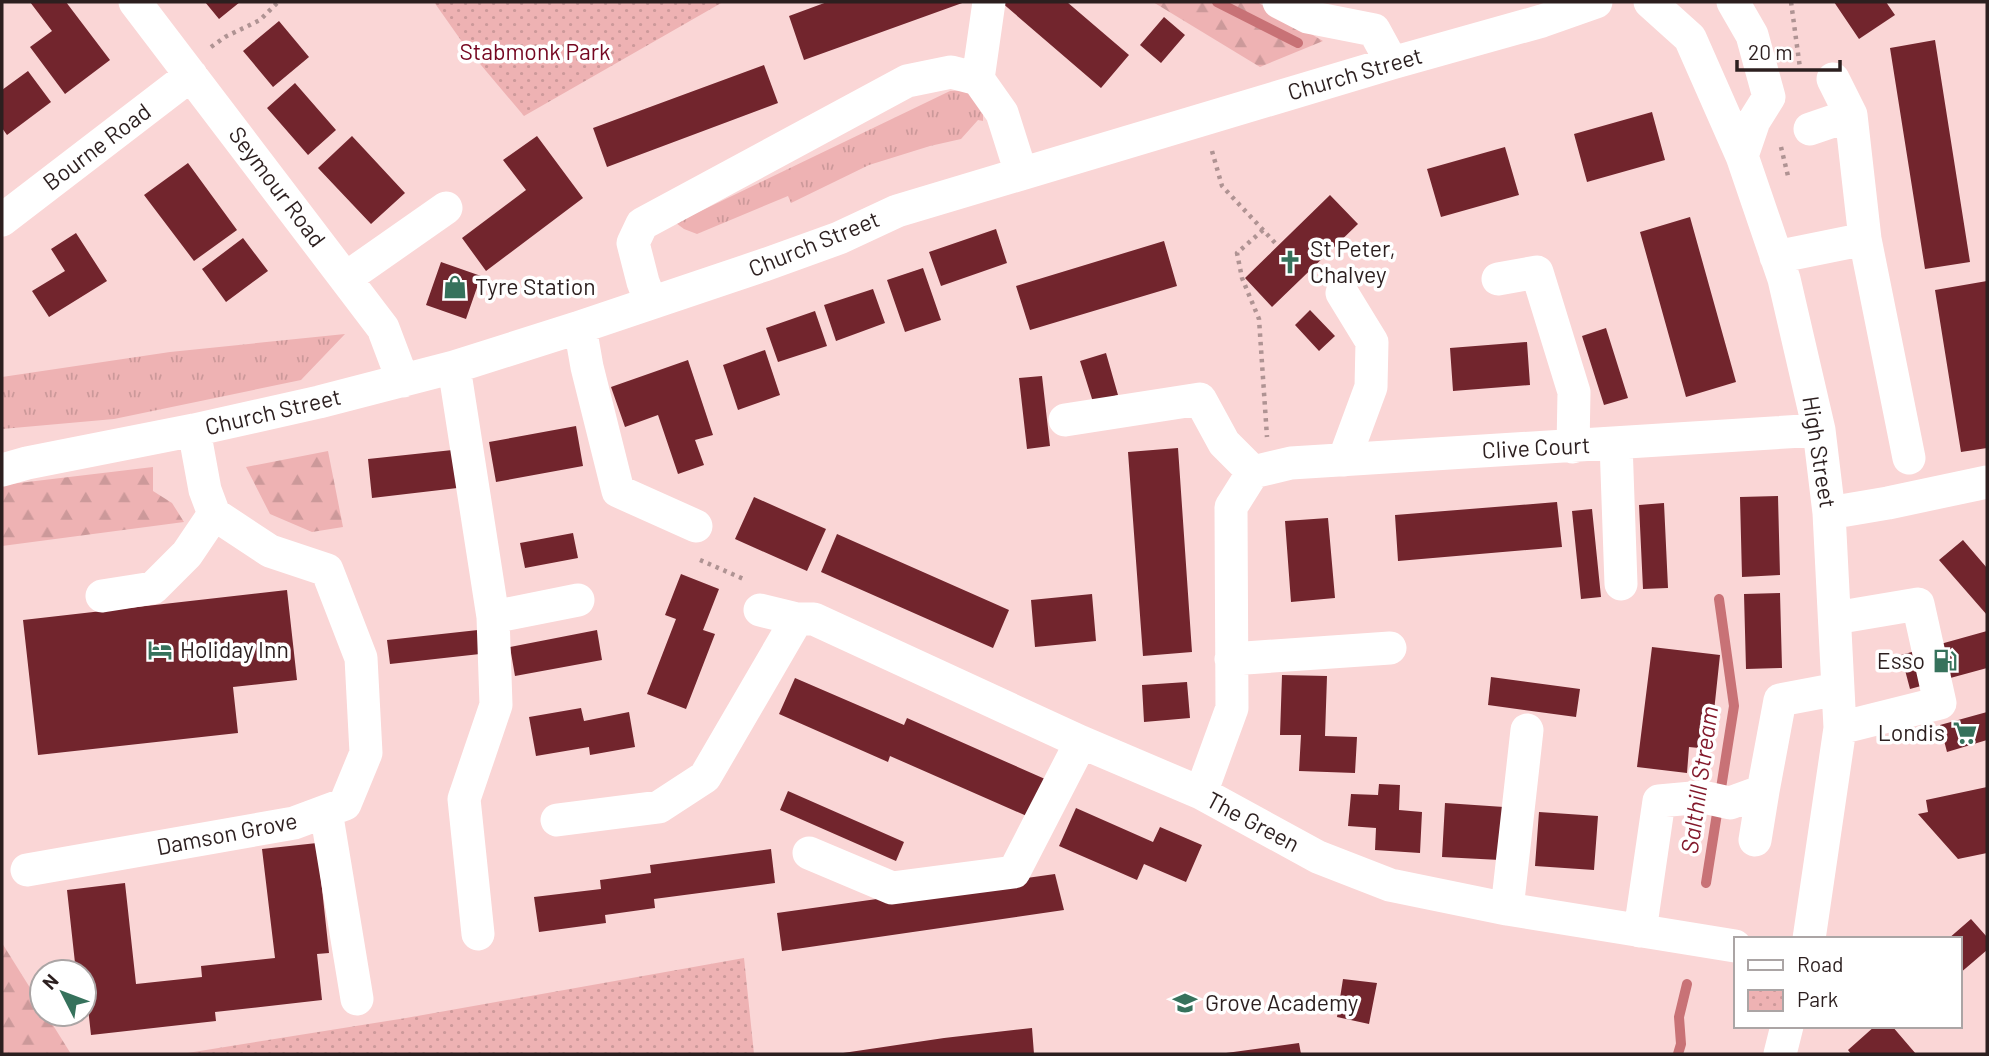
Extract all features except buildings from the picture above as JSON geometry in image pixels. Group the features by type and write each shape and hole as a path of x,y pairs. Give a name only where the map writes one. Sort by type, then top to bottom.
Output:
{"street":[{"name":"Seymour Road","path":"135,2 383,328 403,381"},
{"path":"978,79 989,2"},
{"path":"1279,2 1308,17 1374,30 1392,63"},
{"name":"Church Street","path":"10,466 194,430 454,367 652,303 826,242 897,211 1542,21 1596,2"},
{"name":"High Street","path":"1650,2 1690,38 1742,156 1784,279 1819,430 1829,513 1840,728 1809,937"},
{"path":"1733,2 1752,35 1769,97 1754,121 1742,156"},
{"name":"Bourne Road","path":"2,220 188,70"},
{"path":"652,303 643,282 633,243 642,224 906,80 951,72 978,79 1002,113 1021,173"},
{"path":"1833,79 1851,115 1865,239 1909,458"},
{"path":"1811,129 1851,115"},
{"path":"346,278 446,208"},
{"path":"1776,257 1865,239"},
{"path":"1498,279 1537,272 1574,392 1573,447"},
{"path":"1342,293 1372,342 1371,387 1344,460"},
{"path":"580,327 587,367 618,491 696,526"},
{"path":"454,367 493,617 496,705 464,799 478,934"},
{"path":"1065,420 1200,399 1224,443 1261,470 1231,507 1232,708 1200,793"},
{"path":"102,596 153,588 187,554 214,514 205,490 194,430"},
{"name":"Clive Court","path":"1261,470 1291,463 1819,430"},
{"path":"1616,443 1621,584"},
{"path":"1829,513 1987,482"},
{"name":"Damson Grove","path":"27,870 294,824 345,804 366,753 361,658 327,569 270,551 214,514"},
{"path":"493,617 578,600"},
{"path":"1835,618 1918,604 1940,703 1840,728"},
{"name":"The Green","path":"761,610 797,619 814,619 1200,793 1318,857 1390,885 1507,909 1734,946"},
{"path":"556,819 659,807 705,777 797,619"},
{"path":"1231,659 1390,648"},
{"path":"1755,840 1780,700 1838,689"},
{"path":"1507,909 1527,730"},
{"path":"809,853 892,888 1014,872 1082,742"},
{"path":"1640,931 1659,801 1716,800 1763,791"},
{"path":"326,811 357,999"},
{"path":"1780,1054 1786,1028"}],"path":[{"path":"188,70 225,37 260,20 278,2"},
{"path":"1791,2 1801,73"},
{"path":"1203,119 1222,186 1278,246"},
{"path":"1261,470 1259,320 1242,278 1237,253 1263,230"}],"green space":[{"name":"Stabmonk Park","path":"434,2 723,2 524,116 465,46"},
{"path":"1153,2 1257,2 1323,41 1260,67"},
{"path":"967,90 983,110 983,121 978,120 961,139 869,165 791,203 788,196 697,234 676,223 950,91"},
{"path":"345,334 301,380 114,419 2,429 2,377 170,352"},
{"path":"328,451 343,527 312,532 270,514 246,467"},
{"path":"153,467 153,491 172,503 184,522 2,546 2,485"},
{"path":"2,943 28,985 28,1028 55,1028 71,1054 2,1054"},
{"path":"744,958 754,1054 181,1054 406,1018"}],"waterway":[{"name":"Salthill Stream","path":"1217,2 1298,43"},
{"name":"Salthill Stream","path":"1706,883 1734,706 1719,599"},
{"name":"Salthill Stream","path":"1678,1054 1681,1044 1679,1017 1687,984"}],"place":[{"name":"St Peter, Chalvey","path":"1290,262"},
{"name":"Tyre Station","path":"455,287"},
{"name":"Holiday Inn","path":"160,650"},
{"name":"Esso","path":"1945,661"},
{"name":"Londis","path":"1965,733"},
{"name":"Grove Academy","path":"1185,1003"}]}
